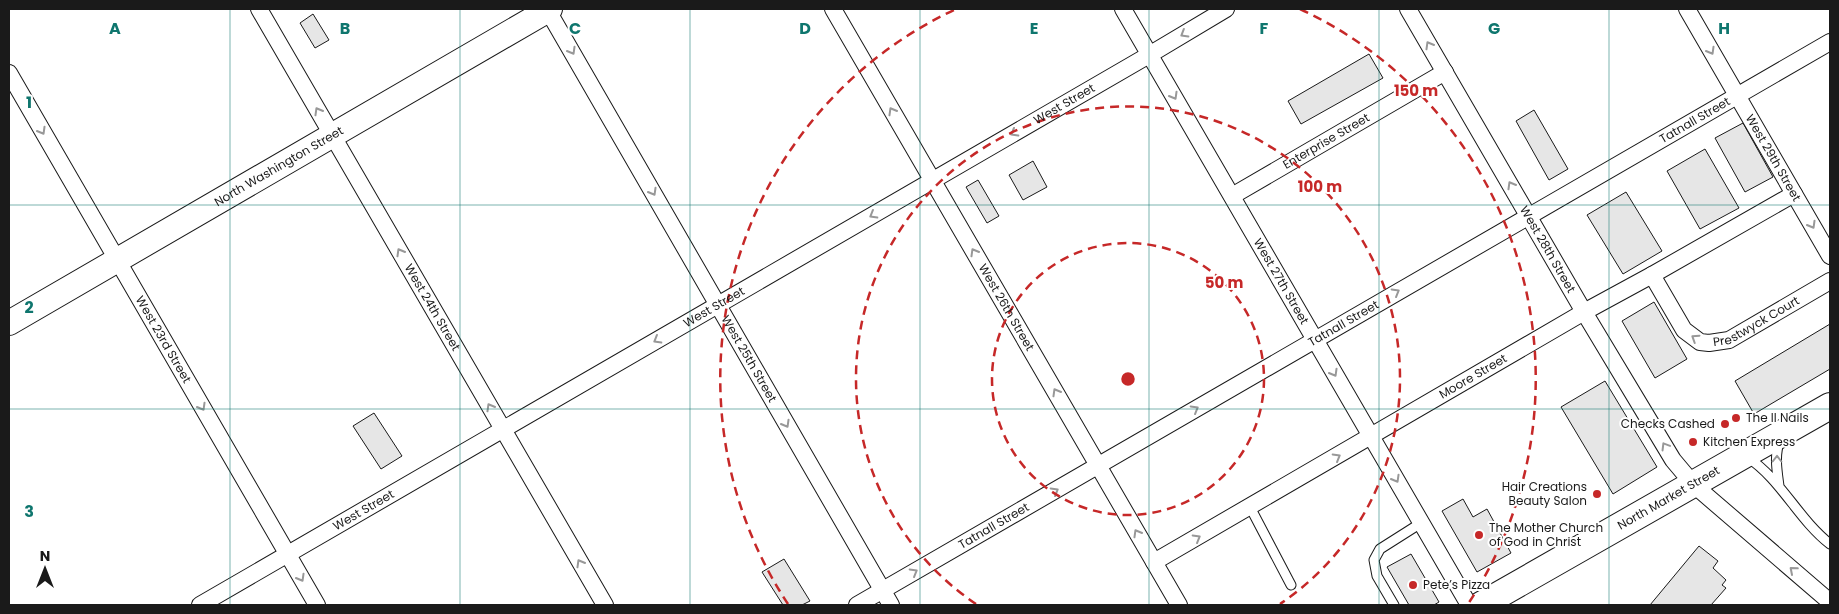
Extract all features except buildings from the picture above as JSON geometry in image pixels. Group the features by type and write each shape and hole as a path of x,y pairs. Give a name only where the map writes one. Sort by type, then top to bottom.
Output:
{"main road":[{"name":"North Washington Street","path":"9,324 549,9"},
{"name":"North Market Street","path":"1481,605 1830,406"}],"street":[{"name":"West 24th Street","path":"259,9 604,605"},
{"name":"West 25th Street","path":"549,9 891,605"},
{"name":"West 26th Street","path":"833,9 1179,605"},
{"name":"West 27th Street","path":"1123,9 1469,605"},
{"name":"West Street","path":"200,605 1150,55 1226,9"},
{"name":"West 28th Street","path":"1408,9 1584,312 1673,460 1694,485 1830,602"},
{"name":"West 29th Street","path":"1687,9 1830,256"},
{"name":"Tatnall Street","path":"857,605 1528,215 1830,42"},
{"name":"Enterprise Street","path":"1232,196 1445,72"},
{"name":"West 23rd Street","path":"9,73 317,605"},
{"name":"Moore Street","path":"1154,562 1584,312 1794,194"},
{"name":"Prestwyck Court","path":"1652,275 1684,330 1700,342 1709,344 1729,340 1830,281"}],"lane":[{"path":"1779,486 1777,446 1783,433"},
{"path":"1745,455 1754,461 1779,486 1809,525 1830,544"},
{"path":"1250,507 1291,585"},
{"path":"1394,605 1377,576 1374,560 1380,549 1421,523"}],"place":[{"name":"The II Nails","path":"1736,418"},
{"name":"Checks Cashed","path":"1725,424"},
{"name":"Kitchen Express","path":"1693,442"},
{"name":"Hair Creations Beauty Salon","path":"1597,494"},
{"name":"The Mother Church of God in Christ","path":"1479,535"},
{"name":"Pete’s Pizza","path":"1413,585"}]}
